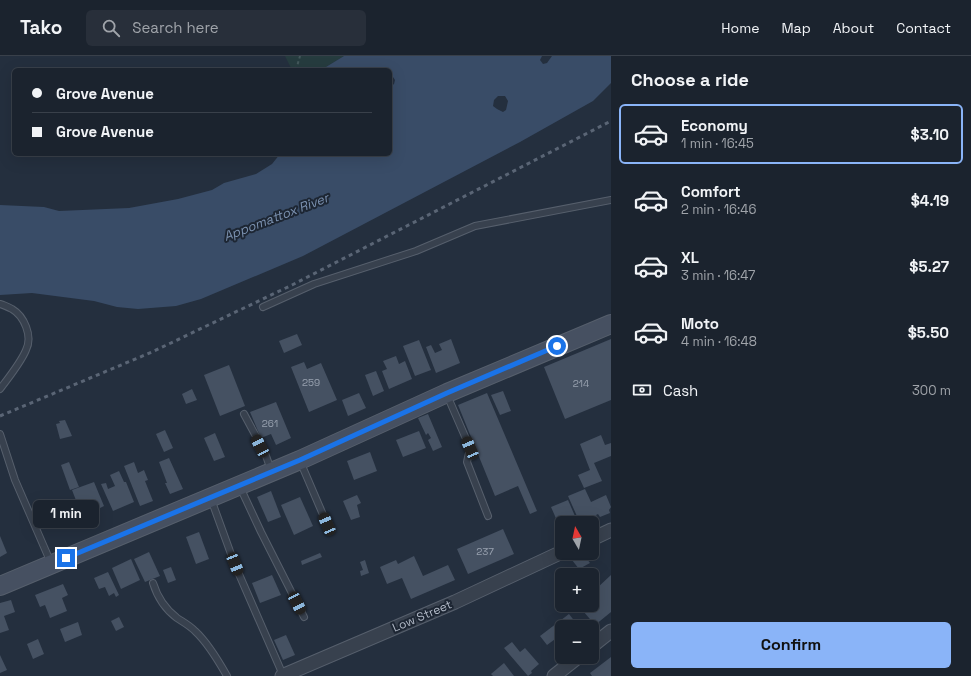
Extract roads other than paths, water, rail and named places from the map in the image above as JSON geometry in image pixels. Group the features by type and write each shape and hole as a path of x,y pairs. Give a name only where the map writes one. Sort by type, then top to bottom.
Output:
{"main road":[{"path":"0,586 300,460 447,393 611,324"}],"street":[{"path":"599,536 611,530"},
{"name":"Low Street","path":"282,676 456,602 555,555"},
{"path":"599,640 611,631"},
{"path":"554,676 569,664"}],"lane":[{"path":"263,307 314,284 416,250 475,226 611,200"},
{"path":"0,304 11,308 19,314 28,333 28,342 26,350 0,389"},
{"path":"447,393 470,448 466,462 488,516"},
{"path":"244,414 265,453 272,471"},
{"path":"0,434 15,480 51,564"},
{"path":"300,460 327,524"},
{"path":"239,485 304,617"},
{"path":"210,497 235,564 282,676"},
{"path":"153,582 160,600 177,618 194,630 202,639 227,676"}],"water":[{"name":"Appomattox River","path":"344,56 542,56 540,60 543,64 547,63 552,56 611,56 611,83 593,101 520,142 303,256 201,299 176,306 138,309 117,307 94,301 32,293 0,295 0,205 44,207 59,211 129,208 178,199 212,190 224,183 256,174 272,164 278,156 392,156 392,86 395,80 393,77 392,68 324,68","holes":["498,96 505,96 508,101 506,110 503,112 493,106 494,100"]}],"railway":[{"path":"0,416 152,352 292,285 611,121"}]}
